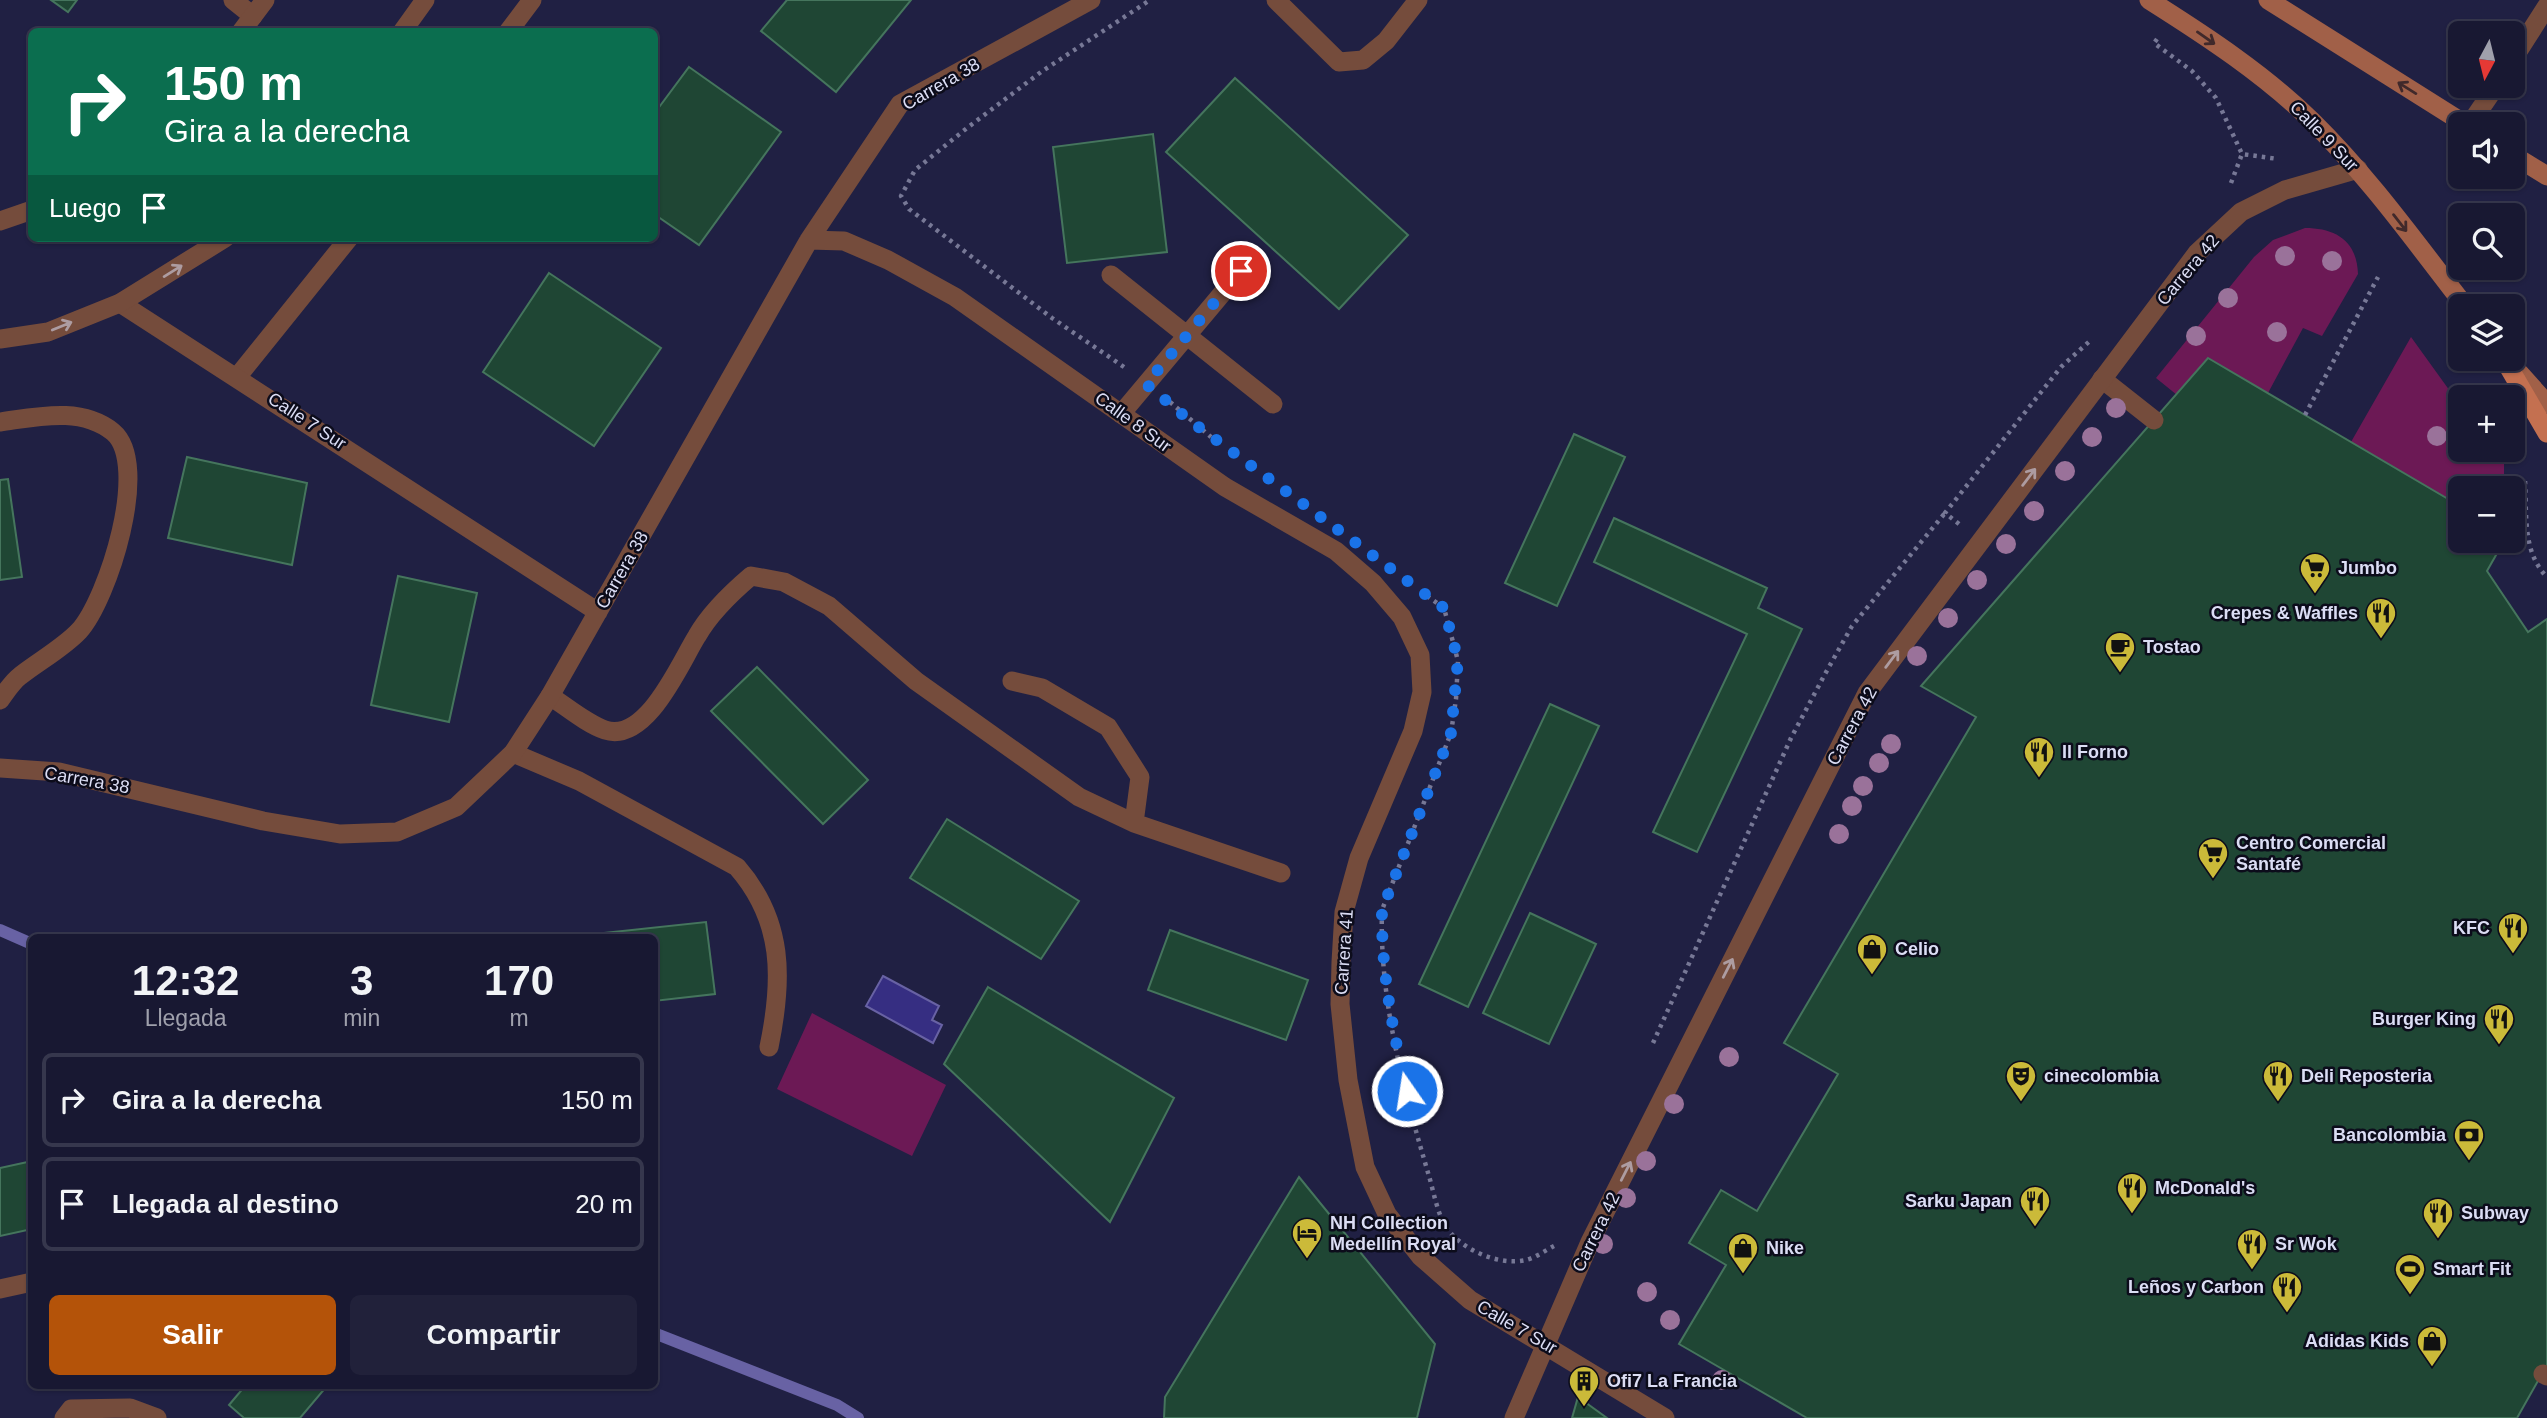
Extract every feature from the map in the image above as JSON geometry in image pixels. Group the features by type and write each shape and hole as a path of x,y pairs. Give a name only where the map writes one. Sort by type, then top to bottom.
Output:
{"main road":[{"name":"Calle 9 Sur","path":"2150,0 2282,93 2358,169 2456,294"},
{"path":"2267,0 2448,112"},
{"path":"2525,162 2547,176"},
{"path":"2512,371 2547,433"},
{"path":"2516,371 2547,404"}],"street":[{"path":"233,0 247,24 265,0"},
{"path":"405,28 425,0"},
{"path":"511,28 532,0"},
{"name":"Carrera 38","path":"0,768 59,772 263,821 340,834 397,832 456,807 513,753 550,696 809,240 900,104 1091,0"},
{"path":"1276,0 1339,62 1363,60 1386,41 1418,0"},
{"path":"2525,40 2547,6"},
{"path":"2476,112 2487,98"},
{"name":"Carrera 42","path":"1514,1418 1590,1242 1867,694 2197,253 2241,212 2285,190 2358,169"},
{"path":"1,221 28,211"},
{"name":"Calle 8 Sur","path":"809,240 844,241 888,260 955,297 1225,487 1336,551 1373,583 1402,617 1420,655"},
{"path":"0,339 48,332 120,303 219,242"},
{"path":"238,376 346,242"},
{"path":"1121,414 1241,271"},
{"path":"1111,275 1273,404"},
{"name":"Calle 7 Sur","path":"120,303 238,376 598,612"},
{"path":"2102,379 2154,421"},
{"path":"0,422 59,414 94,421 115,433 127,461 127,492 114,561 98,605 79,632 17,678 0,700"},
{"path":"550,696 606,731 626,729 652,709 677,676 697,635 734,591 751,576 784,582 829,606 916,681 1079,797 1134,823 1281,873"},
{"name":"Carrera 41","path":"1387,1214 1365,1167 1348,1080 1340,1004 1341,962 1344,912 1359,858 1413,731 1422,692 1420,655"},
{"path":"1012,681 1042,688 1108,727 1140,777 1134,823"},
{"path":"513,753 579,781 737,867 746,877 754,887 776,936 779,999 769,1046"},
{"name":"Calle 7 Sur","path":"1387,1214 1420,1256 1470,1300 1665,1418"},
{"path":"0,1289 28,1283"},
{"path":"64,1418 71,1409 130,1408 158,1418"}],"path":[{"path":"1150,0 1041,72 967,128 915,170 901,196 909,209 1052,318 1146,384 1219,442"},
{"path":"2154,43 2192,71 2216,98 2242,154 2278,159 2285,190"},
{"path":"2305,415 2378,277"},
{"path":"2525,481 2528,545 2537,567 2547,577"},
{"path":"1649,1052 1791,738 1825,674 1852,626 1944,513"},
{"path":"1422,592 1444,608 1458,660 1451,733 1382,910 1381,939 1401,1067 1418,1140 1447,1230 1471,1251 1502,1259 1526,1260 1554,1246 1562,1235"}],"shaded area":[{"path":"2305,228 2326,231 2343,239 2354,253 2358,274 2322,336 2303,328 2268,393 2177,395 2156,378 2254,257 2273,240"},
{"path":"2411,337 2448,388 2448,462 2503,462 2504,476 2448,476 2448,499 2351,442"},
{"path":"883,976 939,1006 932,1020 942,1025 933,1043 866,1006"},
{"path":"812,1013 946,1085 912,1156 777,1089"}],"building":[{"path":"51,0 77,0 68,12"},
{"path":"787,0 911,0 836,92 761,31"},
{"path":"689,67 781,132 699,245 658,217 658,109"},
{"path":"1235,78 1408,235 1339,309 1166,152"},
{"path":"1153,134 1167,252 1067,263 1053,147"},
{"path":"549,273 661,348 594,446 483,372"},
{"name":"Centro Comercial Santafé","path":"2208,358 2448,499 2448,553 2497,553 2487,571 2528,632 2547,619 2547,1365 2517,1418 1807,1418 1679,1344 1726,1265 1689,1243 1721,1190 1757,1211 1838,1074 1784,1043 1976,717 1921,686"},
{"path":"1574,434 1625,457 1557,606 1505,583"},
{"path":"187,457 307,483 292,565 168,538"},
{"path":"8,479 22,577 0,580 0,480"},
{"path":"1614,518 1767,588 1758,608 1802,629 1697,852 1653,832 1747,634 1594,562"},
{"path":"398,576 477,593 449,722 371,705"},
{"path":"757,667 868,780 823,824 711,711"},
{"path":"1550,704 1599,726 1468,1007 1419,984"},
{"path":"947,819 1079,901 1041,959 910,878"},
{"path":"1530,913 1596,944 1549,1044 1483,1013"},
{"path":"706,922 715,994 658,1001 658,934 594,934"},
{"path":"1170,930 1308,980 1286,1040 1148,990"},
{"path":"988,987 1174,1098 1110,1222 944,1064"},
{"path":"28,1162 28,1230 0,1236 0,1168"},
{"name":"NH Collection Medellín Royal","path":"1299,1177 1435,1344 1417,1418 1164,1418 1165,1397"},
{"path":"242,1389 324,1389 300,1418 244,1418 229,1405"},
{"name":"Ofi7 La Francia","path":"1578,1397 1607,1418 1572,1418"}],"waterway":[{"path":"0,930 28,942"},
{"path":"658,1335 837,1405 858,1418"}],"place":[{"name":"Jumbo","path":"2315,595"},
{"name":"Crepes & Waffles","path":"2381,640"},
{"name":"Tostao","path":"2120,674"},
{"name":"Il Forno","path":"2039,779"},
{"name":"Centro Comercial Santafé","path":"2213,880"},
{"name":"KFC","path":"2513,955"},
{"name":"Celio","path":"1872,976"},
{"name":"Burger King","path":"2499,1046"},
{"name":"cinecolombia","path":"2021,1103"},
{"name":"Deli Reposteria","path":"2278,1103"},
{"name":"Bancolombia","path":"2469,1162"},
{"name":"McDonald's","path":"2132,1215"},
{"name":"Sarku Japan","path":"2035,1228"},
{"name":"Subway","path":"2438,1240"},
{"name":"NH Collection Medellín Royal","path":"1307,1260"},
{"name":"Sr Wok","path":"2252,1271"},
{"name":"Nike","path":"1743,1275"},
{"name":"Smart Fit","path":"2410,1296"},
{"name":"Leños y Carbon","path":"2287,1314"},
{"name":"Adidas Kids","path":"2432,1368"},
{"name":"Ofi7 La Francia","path":"1584,1408"}],"route":[{"path":"1241,271 1146,384 1188,419 1444,608 1458,660 1451,733 1382,910 1381,939 1407,1091"}]}
